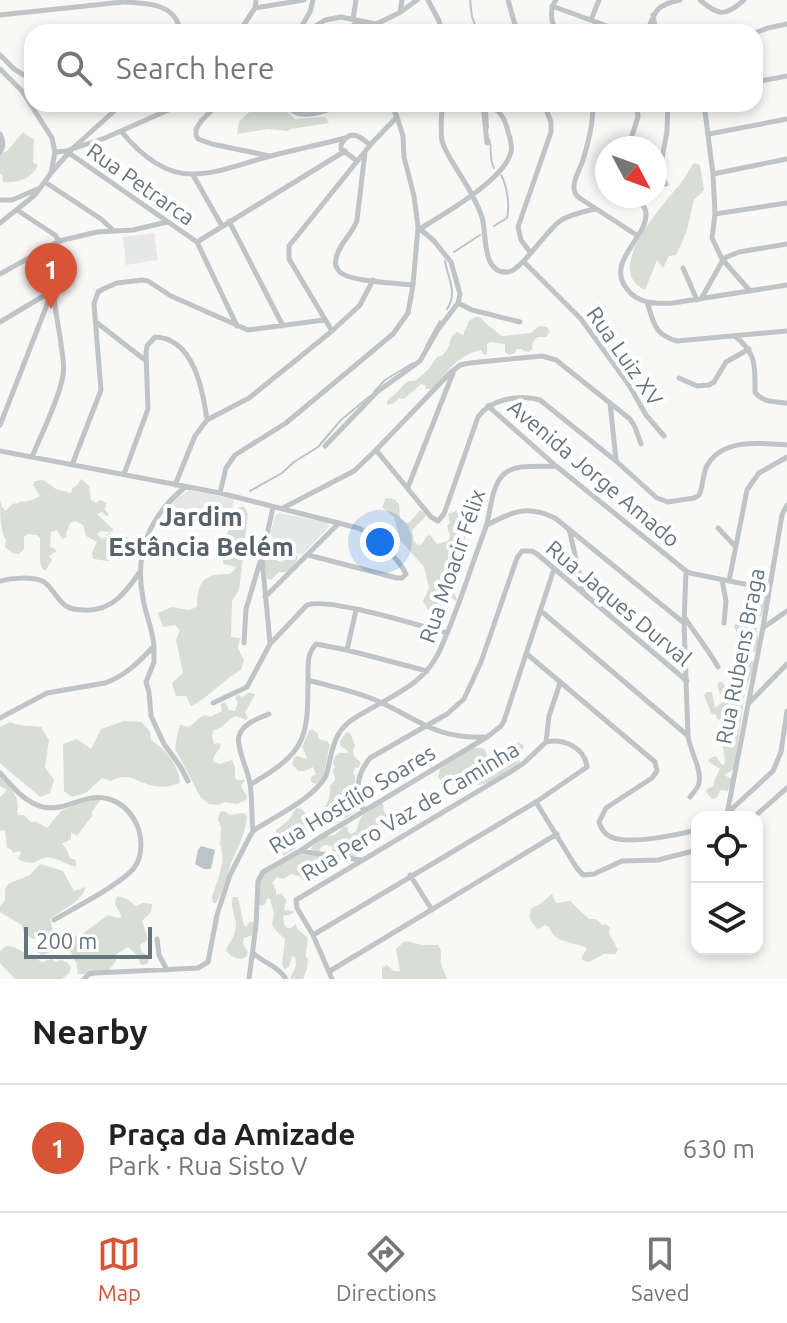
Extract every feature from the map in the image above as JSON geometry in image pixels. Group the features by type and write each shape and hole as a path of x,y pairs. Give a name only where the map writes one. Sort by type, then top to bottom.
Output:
{"street":[{"path":"244,24 255,8 256,0"},
{"path":"255,8 304,0"},
{"path":"303,24 313,0"},
{"path":"353,24 356,0"},
{"path":"399,13 402,0"},
{"path":"317,24 341,17 376,24 417,0"},
{"path":"428,0 440,24"},
{"path":"508,0 515,24"},
{"path":"591,20 599,0"},
{"path":"650,24 653,14 664,4 680,0"},
{"path":"700,0 711,10 726,13 744,0"},
{"path":"0,15 124,1 166,8 176,16 178,24"},
{"path":"554,24 554,3 602,24"},
{"path":"653,14 655,24"},
{"path":"591,20 595,24"},
{"path":"763,30 787,24"},
{"path":"0,55 24,75"},
{"path":"0,69 24,94"},
{"path":"763,80 787,76"},
{"path":"36,112 52,138 55,152 51,171"},
{"path":"0,223 43,185 69,151 113,112"},
{"path":"55,152 69,151 163,112"},
{"path":"211,112 199,125 198,139 271,156"},
{"path":"294,112 305,115 321,112"},
{"path":"220,493 226,468 235,455 286,423 399,328 408,313 419,228 404,157 403,136 395,112"},
{"path":"442,112 443,143 473,196 482,219 488,258 499,270 506,272 516,269 562,219 595,209"},
{"path":"483,112 487,143"},
{"path":"419,228 473,196 503,167 512,152 505,120 499,112"},
{"path":"530,252 521,240 518,227 551,132 547,112"},
{"path":"593,112 575,193 638,236"},
{"path":"632,136 638,112"},
{"path":"666,136 668,112"},
{"path":"705,112 713,174 715,214 712,238 722,260 750,292"},
{"path":"332,331 289,259 289,246 357,161 397,117"},
{"path":"709,134 787,119"},
{"path":"121,131 145,157 172,170 192,174 349,135 360,136 368,148 355,227 335,260 339,272 413,285"},
{"path":"0,134 0,152"},
{"path":"345,138 341,145 357,161"},
{"name":"Rua Petrarca","path":"69,151 197,242 238,327"},
{"path":"197,242 345,151"},
{"path":"713,174 787,159"},
{"path":"192,174 222,226"},
{"path":"0,200 12,200 43,185"},
{"path":"43,185 114,230"},
{"path":"715,214 787,203"},
{"path":"643,208 646,211 644,221 622,263 621,274 627,291 647,302 673,303 787,285"},
{"path":"17,210 55,235 59,241"},
{"path":"97,232 101,219"},
{"path":"229,221 283,326"},
{"path":"0,274 59,241 167,222"},
{"path":"325,446 377,392 420,361 458,303 459,287 451,262 419,228"},
{"path":"32,457 64,372 52,291 55,250 59,241"},
{"path":"699,299 722,260 739,252 787,244"},
{"name":"Rua Luiz XV","path":"524,262 581,319 629,385 639,405 664,436"},
{"path":"683,268 699,299"},
{"path":"175,485 195,436 207,420 249,398 332,331 365,299 373,280"},
{"path":"72,465 101,390 94,304 98,292 103,289 117,283 148,281 171,296 248,330 324,320"},
{"path":"0,322 52,291"},
{"path":"0,425 52,291"},
{"path":"647,302 655,328 667,338 677,341 787,331"},
{"path":"458,303 472,310 520,322"},
{"path":"96,322 145,360"},
{"path":"735,335 753,356 757,396 787,403"},
{"path":"124,474 148,409 145,360 147,346 155,337 177,345 194,366 207,420"},
{"path":"679,378 697,386 709,385 726,362 749,349"},
{"path":"282,509 354,471 455,369 470,363 549,357 630,419 641,444"},
{"path":"408,487 455,369"},
{"path":"376,450 435,520 441,519 478,417 488,406 505,400 540,400 657,498 668,502 699,495 706,466 728,448 747,444 787,445"},
{"path":"610,403 616,461"},
{"path":"630,419 638,412 639,405"},
{"name":"Avenida Jorge Amado","path":"488,406 556,466 686,571 684,620 688,736 700,773 699,786 690,797"},
{"path":"0,451 220,493 366,531 403,567 406,574 397,578 308,555"},
{"path":"724,623 726,581 743,504 751,483 759,473 787,457"},
{"name":"Rua Moacir Félix","path":"167,970 198,968 208,962 217,915 244,844 253,831 319,787 326,776 334,744 343,727 428,672 464,594 501,477 525,467 556,466"},
{"path":"185,487 170,500 150,528 140,571 154,646 154,662 146,682 151,716 164,744 188,781"},
{"name":"Rua Rubens Braga","path":"726,811 782,515 787,505"},
{"path":"244,643 246,609 262,558 273,507"},
{"path":"486,526 505,516 528,510 541,511 555,518 684,620 707,647 718,667"},
{"path":"265,597 339,523"},
{"path":"569,528 585,594"},
{"path":"718,528 735,547"},
{"path":"109,536 145,544"},
{"name":"Rua Jaques Durval","path":"364,811 357,786 364,765 370,758 447,714 464,699 481,662 519,554 527,550 585,594 687,681"},
{"path":"262,558 270,644"},
{"path":"308,680 381,702 440,733 487,737 504,721 554,569"},
{"path":"0,571 9,579"},
{"path":"0,581 27,579 44,582 64,605 90,611 118,600 140,571"},
{"path":"686,571 769,589"},
{"path":"213,703 247,687 270,644 307,605 323,603 447,633"},
{"path":"347,650 356,610"},
{"path":"541,611 688,736"},
{"path":"763,627 787,611"},
{"path":"251,784 288,760 302,740 308,711 308,657 313,646 319,643 428,672"},
{"path":"0,718 47,693 113,680 154,646"},
{"path":"527,654 651,757 657,766 652,778 606,808 599,822 604,833 610,837 631,839 691,831"},
{"path":"748,703 787,664"},
{"path":"332,979 313,935 536,802 587,767 586,759 573,745 558,740 546,742 549,716 560,683"},
{"path":"730,811 773,771 781,752 787,711"},
{"path":"253,831 251,784 238,741 246,726 269,714"},
{"name":"Rua Hostílio Soares","path":"253,952 258,881 263,872 487,737"},
{"name":"Rua Pero Vaz de Caminha","path":"313,935 297,908 298,898 512,771 546,742"},
{"path":"0,773 28,801 45,807 64,807 89,797 112,800 128,810 139,831 140,850 130,872 54,920"},
{"path":"761,811 787,788"},
{"path":"536,802 583,875 591,875 622,861 658,860 691,852"},
{"path":"330,971 557,834"},
{"path":"300,851 362,860"},
{"path":"410,875 432,910"},
{"path":"84,979 95,973 167,970 161,960 157,939"},
{"path":"249,979 253,952"},
{"path":"253,952 263,962 277,968 286,979"}],"shaded area":[{"path":"250,112 287,112 295,119 325,117 329,123 288,131 268,129 237,134 239,121"},
{"path":"23,132 34,140 33,162 38,165 24,179 3,182 0,154 7,151"},
{"path":"694,163 700,165 704,190 694,200 686,233 676,255 669,256 663,268 657,260 645,290 633,280 630,267 633,251 653,218 661,208 667,208 667,200"},
{"path":"154,233 158,260 126,265 123,237"},
{"path":"476,317 502,336 531,333 539,326 547,327 550,332 546,337 538,337 529,352 517,349 509,355 505,352 505,344 490,342 487,344 487,355 481,350 465,356 431,389 421,384 404,399 399,398 387,405 387,401 405,383 415,381 428,370 448,348 452,336 457,332 463,335 469,321"},
{"path":"81,479 89,486 91,500 107,503 104,509 108,516 102,512 97,514 113,529 112,532 101,531 97,534 102,539 108,539 112,558 108,561 93,559 92,552 97,542 86,536 83,525 76,521 70,523 67,537 62,539 57,530 51,532 50,546 57,551 49,556 52,560 46,570 40,562 40,538 37,535 27,534 24,537 24,549 19,554 5,547 0,500 6,511 12,504 40,496 33,485 35,481 43,480 56,489 71,493"},
{"path":"189,490 234,499 228,528 169,506"},
{"path":"386,498 394,499 399,504 400,518 406,523 420,510 425,513 426,516 412,530 418,545 430,535 437,544 448,541 448,514 462,512 466,536 456,551 459,553 454,593 457,599 451,597 448,600 441,612 442,618 428,610 423,601 429,588 424,567 400,540 394,517 382,507"},
{"path":"244,506 248,514 239,590 232,601 231,637 240,638 238,648 244,660 241,670 191,706 186,696 176,696 172,683 183,673 176,640 180,630 175,625 163,627 158,613 172,607 189,610 197,607 198,591 204,580 214,575 230,574 237,567 223,564 223,540 236,509"},
{"path":"279,513 329,525 302,555 268,543 275,516"},
{"path":"292,554 298,556 292,568 279,572 271,580 267,578 264,560 267,557 282,562"},
{"path":"761,590 765,593 765,601 756,624 757,648 755,652 743,653 743,657 755,663 745,692 734,769 724,775 732,779 728,791 721,790 712,799 706,792 713,786 720,769 708,759 716,756 721,764 725,763 723,746 729,724 711,713 704,695 712,692 715,708 725,700 717,684 731,684 734,678 733,658 739,643 734,626 740,618 737,611 744,612 755,593"},
{"path":"248,693 255,695 245,712 248,718 236,716 214,730 212,735 214,744 220,743 221,746 213,758 214,762 220,764 232,760 235,778 245,780 241,786 246,800 237,804 209,804 201,798 175,749 180,725 189,727 205,715 210,717 222,711 223,702 229,710 235,711 238,703 235,697"},
{"path":"124,721 142,722 150,732 151,740 171,758 180,783 161,787 128,777 111,781 102,778 87,792 72,797 64,791 63,744 77,739 91,749 101,729"},
{"path":"10,722 41,727 49,740 45,767 54,780 50,793 40,797 0,763 0,727"},
{"path":"312,729 318,734 318,739 330,745 323,777 316,784 311,782 311,777 316,774 313,767 298,771 292,764 297,756 306,759 302,747"},
{"path":"346,732 350,733 355,745 354,756 361,763 358,768 355,767 353,774 359,808 319,831 301,834 297,837 295,849 284,855 278,853 278,841 282,836 276,830 289,820 296,808 317,818 327,803 330,786 335,780 335,756 348,751 340,742"},
{"path":"518,742 524,746 521,751 517,750 520,763 490,782 474,785 442,782 438,777 441,766 472,748 485,750 490,762"},
{"path":"0,777 14,793 17,813 47,828 62,810 99,799 92,816 77,836 71,832 71,839 62,844 70,858 76,860 76,867 50,858 34,863 24,862 18,859 19,851 13,853 7,848 5,830 0,831 0,797 7,790 0,786"},
{"path":"380,803 384,812 391,816 375,827 376,843 353,857 332,852 332,846 324,845 319,852 311,849 318,841 335,835 344,826 352,834 361,817"},
{"path":"220,812 230,815 244,813 247,816 243,836 222,890 216,903 213,903 222,858 218,819"},
{"path":"201,846 215,850 211,869 195,864"},
{"path":"300,854 320,856 318,863 305,864 318,868 322,875 314,882 310,878 304,881 291,874 284,879 277,877 272,883 276,895 281,893 286,900 284,910 294,911 283,916 284,924 291,928 296,924 297,929 307,937 308,959 303,979 290,979 296,965 295,957 292,956 289,967 284,969 285,939 272,925 274,914 270,899 267,898 263,906 259,905 260,882 264,874"},
{"path":"40,864 63,871 74,891 86,887 76,901 50,919 54,936 60,940 81,935 108,915 122,917 115,904 117,896 136,906 152,904 151,912 142,921 148,940 140,945 141,951 150,958 147,964 141,965 137,955 128,947 115,955 116,961 109,970 78,974 72,953 58,948 43,955 38,953 41,937 33,939 24,933 22,925 0,912 0,906 5,900 8,884 30,875"},
{"path":"552,894 556,903 570,901 589,919 606,924 618,950 615,954 604,954 589,962 582,960 587,948 560,939 545,925 538,929 530,917 532,908"},
{"path":"233,897 237,897 239,902 244,926 250,921 254,923 253,935 244,938 243,944 248,952 246,957 240,959 226,950 236,928"},
{"path":"405,941 438,945 447,979 382,979 382,968 387,965 394,971 400,971 396,949"},
{"path":"6,946 42,962 61,960 71,968 62,979 15,979 0,963 0,951"}],"waterway":[{"path":"470,0 475,24"},
{"path":"487,112 488,128"},
{"path":"489,139 494,168"},
{"path":"494,226 507,218 508,213 501,175"},
{"path":"454,252 480,235"},
{"path":"445,261 452,291 447,309"},
{"path":"426,346 440,321"},
{"path":"374,392 385,380 413,363"},
{"path":"250,491 318,447 341,420 370,396"}],"place":[{"name":"Praça da Amizade","path":"51,309"}],"district":[{"name":"Jardim Estância Belém","path":"201,532"}]}
